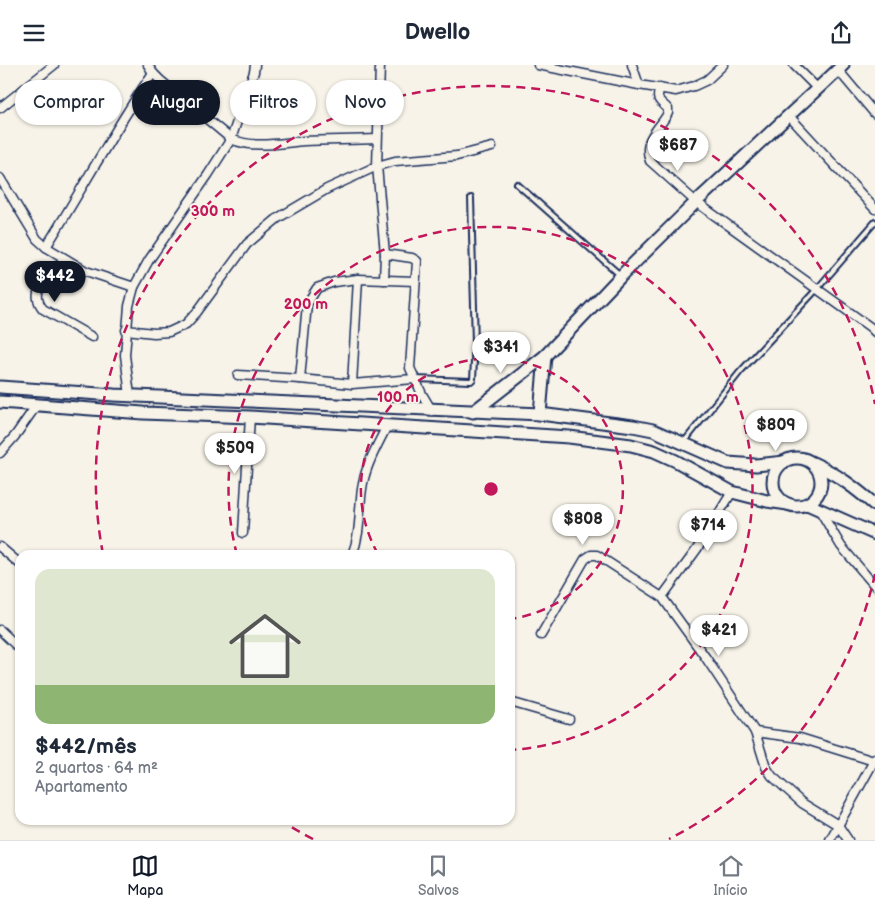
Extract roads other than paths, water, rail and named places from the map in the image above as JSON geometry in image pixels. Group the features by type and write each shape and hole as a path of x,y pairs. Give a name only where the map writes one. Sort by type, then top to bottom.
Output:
{"street":[{"path":"0,108 54,65"},
{"path":"148,65 152,73 231,139 251,144 377,139"},
{"path":"130,396 125,355 129,305 134,287 231,139 254,72 254,65"},
{"path":"380,65 377,166 385,254 384,280"},
{"path":"538,65 676,91 694,87 707,80 723,65"},
{"path":"632,65 639,85"},
{"path":"794,65 817,88"},
{"path":"473,412 545,356 621,276 696,202 841,67 875,114"},
{"path":"46,247 152,73"},
{"path":"660,88 657,95 658,99 668,109 668,113 648,143 647,151 650,161 696,202 875,332"},
{"path":"789,116 875,209"},
{"path":"126,331 169,332 186,324 247,244 278,218 327,189 377,166 395,161 457,156 492,147"},
{"path":"0,177 37,239 46,247 86,271 134,287"},
{"path":"385,254 417,261 410,368 432,411"},
{"path":"64,259 38,288 36,296 38,303 43,309 92,337"},
{"path":"300,379 307,304 311,295 317,289 326,284 358,279 415,281"},
{"path":"352,384 358,279"},
{"path":"540,414 545,356"},
{"path":"238,375 352,384 414,379"},
{"path":"0,387 130,396 432,411 540,414 634,426 653,430 734,464 756,465 784,462 798,458 806,459 838,476 875,505"},
{"path":"0,402 143,413 250,417 569,437 631,445 654,451 676,461 732,492 767,501 798,506 807,504 818,494 821,485 820,475 812,463"},
{"path":"0,453 16,436 36,406"},
{"path":"244,533 250,417"},
{"path":"353,550 360,526 363,482 371,459 387,426"},
{"path":"784,462 776,472 773,484 778,496 788,504"},
{"path":"662,597 697,549 732,492"},
{"path":"807,504 875,534"},
{"path":"819,509 841,546 875,585"},
{"path":"0,547 15,560"},
{"path":"541,635 585,559 591,555 598,555 662,597 755,731 766,767 772,776 802,803 838,825 848,840"},
{"path":"0,629 15,644"},
{"path":"515,703 569,719"},
{"path":"755,731 800,738 874,760 830,840"}],"lane":[{"path":"517,184 621,276"},
{"path":"414,379 471,381 473,379 475,343 471,198"},
{"path":"683,443 740,372 817,289 875,222"}]}
